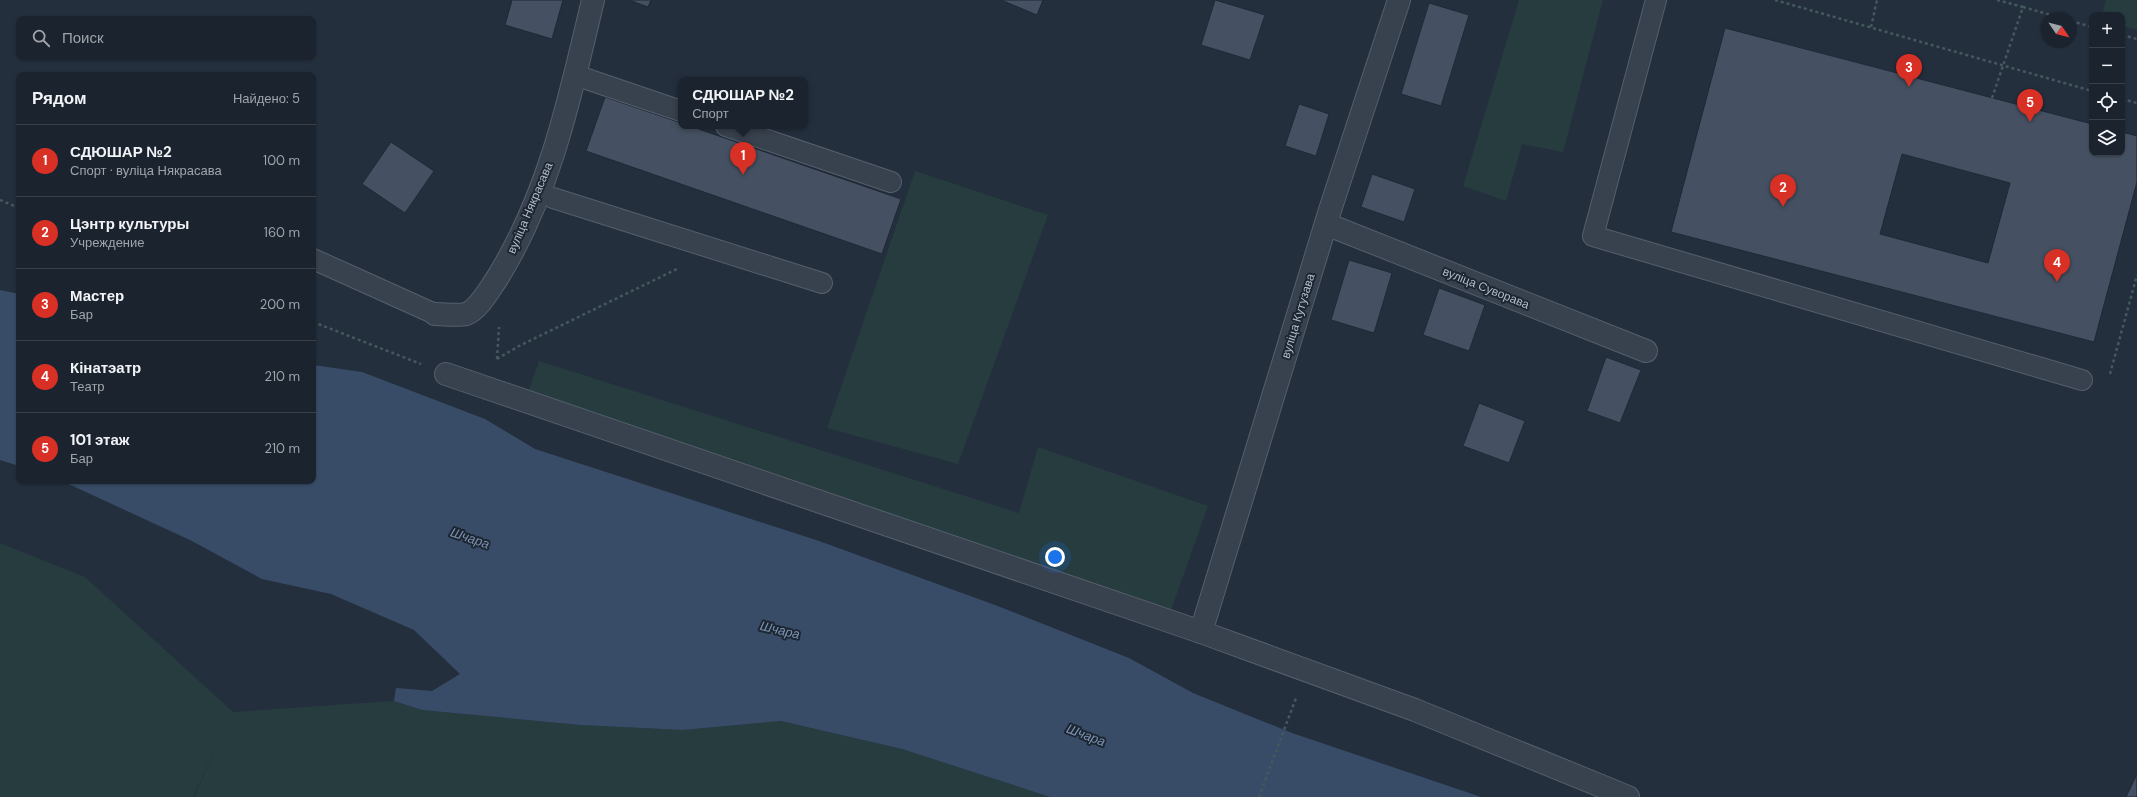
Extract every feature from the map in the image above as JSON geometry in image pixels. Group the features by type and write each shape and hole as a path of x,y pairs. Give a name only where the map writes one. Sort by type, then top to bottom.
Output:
{"street":[{"name":"вуліца Някрасава","path":"435,314 466,314 483,300 508,260 533,208 561,133 593,0"},
{"name":"вуліца Кутузава","path":"1201,632 1326,224 1399,0"},
{"name":"вуліца Суворава","path":"1326,224 1646,352"},
{"path":"446,374 1201,632 1415,710 1628,797"}],"lane":[{"path":"1656,0 1593,236 2082,380"},
{"path":"575,75 678,110"},
{"path":"735,129 891,182"},
{"path":"553,198 822,283"},
{"name":"вуліца Някрасава","path":"316,260 435,314"}],"path":[{"path":"1774,0 1786,2 2004,64 2089,90"},
{"path":"1871,27 1877,0"},
{"path":"1997,0 2041,12"},
{"path":"1992,98 2023,7"},
{"path":"2077,23 2089,26"},
{"path":"2125,36 2137,39"},
{"path":"2125,100 2137,103"},
{"path":"0,200 16,207"},
{"path":"498,358 519,346 693,261 699,244"},
{"path":"2082,380 2106,386 2137,275"},
{"path":"316,323 446,374"},
{"path":"497,364 499,323"},
{"path":"1259,797 1296,697"}],"green space":[{"path":"1519,0 1603,0 1563,152 1522,144 1506,201 1463,186"},
{"path":"2106,0 2137,0 2137,30 2125,27 2125,12 2103,12"},
{"path":"915,171 1048,215 958,464 827,428"},
{"path":"539,361 1019,513 1038,447 1208,506 1170,613 528,392"},
{"path":"0,543 85,577 233,712 394,701 422,710 580,725 683,730 781,721 902,749 1050,797 194,797 217,745 193,797 0,797"}],"water":[{"path":"0,290 16,293 16,465 0,460"},
{"name":"Шчара","path":"316,365 362,372 485,419 535,449 819,541 995,605 1129,658 1193,693 1292,733 1481,797 1050,797 902,749 781,721 683,730 580,725 422,710 394,701 396,688 432,691 460,674 414,630 331,594 262,579 192,541 68,484 316,484"}],"building":[{"path":"512,0 563,0 552,39 505,25"},
{"path":"629,0 651,0 648,7"},
{"path":"1001,0 1043,0 1037,15"},
{"path":"1215,0 1265,15 1250,60 1201,45"},
{"path":"1429,3 1469,15 1441,106 1401,94"},
{"path":"1725,28 2089,123 2089,156 2125,156 2125,133 2137,136 2137,182 2094,342 1671,232","holes":["1902,154 2010,183 1988,263 1880,234"]},
{"path":"605,97 678,122 678,129 699,129 901,199 882,254 586,151"},
{"path":"1299,104 1329,114 1316,156 1285,146"},
{"path":"391,142 434,171 405,213 362,184"},
{"path":"1372,174 1415,189 1404,222 1361,207"},
{"path":"1349,260 1392,273 1374,333 1331,320"},
{"path":"1439,288 1485,305 1469,351 1423,335"},
{"path":"1606,357 1641,370 1620,423 1587,411"},
{"path":"1479,403 1525,421 1509,463 1463,446"},
{"path":"2137,774 2137,797 2126,797"}],"place":[{"name":"Мастер","path":"1909,87"},
{"name":"101 этаж","path":"2030,122"},
{"name":"СДЮШАР №2","path":"743,175"},
{"name":"Цэнтр культуры","path":"1783,207"},
{"name":"Кінатэатр","path":"2057,282"}]}
